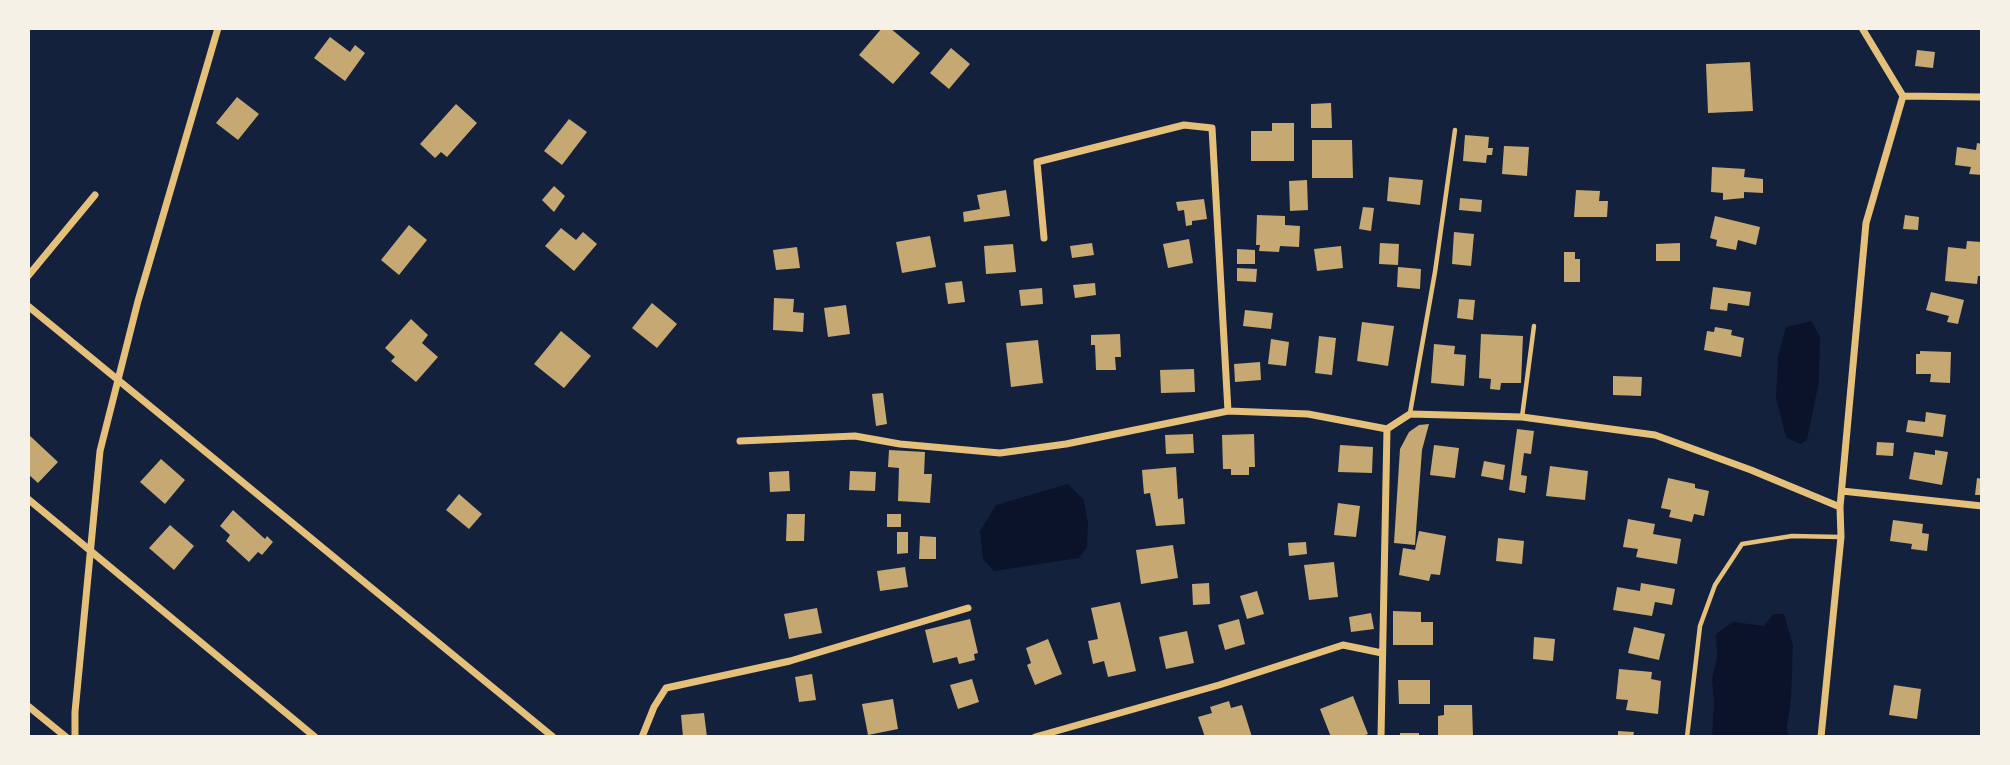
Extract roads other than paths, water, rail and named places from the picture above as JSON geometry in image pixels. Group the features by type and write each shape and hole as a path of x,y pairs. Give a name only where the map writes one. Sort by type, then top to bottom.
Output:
{"street":[{"path":"75,737 75,712 100,451 138,301 218,28"},
{"path":"1821,737 1841,537 1840,507 1866,223 1903,96 1862,28"},
{"path":"1903,96 1982,97"},
{"path":"1044,237 1037,162 1184,125 1212,128 1228,411"},
{"path":"28,276 95,195"},
{"path":"28,306 553,737"},
{"path":"740,441 855,436 900,444 1000,453 1066,444 1228,411 1308,414 1387,429 1410,414 1522,417 1655,435 1751,470 1840,507"},
{"path":"1381,737 1387,429"},
{"path":"1842,491 1982,506"},
{"path":"28,499 315,737"},
{"path":"642,737 654,707 666,688 790,661 968,608"},
{"path":"1035,737 1219,685 1343,645 1382,653"},
{"path":"28,706 66,737"}],"lane":[{"path":"1410,414 1435,272 1455,130"},
{"path":"1522,417 1534,326"},
{"path":"1687,737 1703,616 1715,585 1742,544 1792,536 1841,537"}],"water":[{"path":"1811,321 1820,337 1819,381 1807,440 1800,444 1786,437 1776,398 1778,357 1786,327"},
{"path":"1068,484 1084,500 1088,524 1087,547 1079,558 994,571 983,559 980,531 996,505"},
{"path":"1773,614 1784,614 1793,645 1788,737 1712,737 1712,680 1717,657 1716,634 1733,622 1764,626"}]}
